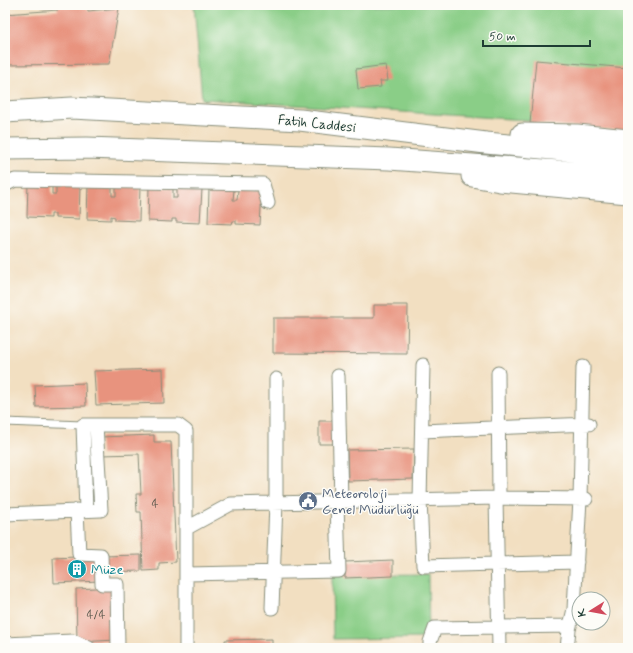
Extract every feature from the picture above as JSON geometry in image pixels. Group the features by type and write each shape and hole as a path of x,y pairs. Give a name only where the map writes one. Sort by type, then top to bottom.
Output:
{"main road":[{"name":"Fatih Caddesi","path":"5,112 87,109 300,120 415,134 570,161 628,176"},
{"path":"415,134 502,133 577,135 628,140"},
{"name":"Fatih Caddesi","path":"5,149 87,148 389,159 570,161 628,156"},
{"path":"389,159 500,181 628,193"}],"street":[{"path":"5,185 15,180 263,184 268,203"},
{"path":"423,365 420,500 423,566 577,562"},
{"path":"567,648 574,609 583,499 585,425 583,367"},
{"path":"498,373 497,564 500,648"},
{"path":"187,574 339,571 338,376"},
{"path":"272,608 276,503 276,379"},
{"path":"89,425 79,554 101,554 102,584 117,584 118,648"},
{"path":"5,514 101,510 89,425"},
{"path":"89,425 178,425 186,431 186,648"},
{"path":"422,431 498,427 585,425"},
{"path":"187,528 231,504 497,498 583,499"},
{"path":"430,648 430,642 435,628 570,626"},
{"path":"5,644 73,641 89,648"}],"lane":[{"path":"5,422 89,425"}],"green space":[{"path":"194,5 628,5 628,129 572,123 202,99"},
{"path":"428,574 429,638 333,639 332,575"}],"building":[{"path":"87,5 88,11 119,8 109,64 5,65 5,14 58,10 57,6"},
{"path":"536,60 628,68 628,131 530,123"},
{"path":"386,65 388,81 380,81 381,87 358,89 356,69"},
{"path":"28,183 52,184 52,194 56,194 56,184 80,185 79,219 55,218 55,214 51,214 51,218 27,217"},
{"path":"88,185 112,186 112,196 116,196 116,186 140,187 139,221 115,220 115,217 111,216 111,220 87,219"},
{"path":"149,187 173,188 173,198 177,198 177,188 202,189 200,223 176,222 176,219 172,219 172,222 148,221"},
{"path":"209,189 234,190 233,200 237,200 238,190 262,191 260,225 236,224 236,221 233,221 232,224 208,223"},
{"path":"374,305 408,305 407,354 273,353 273,318 374,318"},
{"path":"163,369 164,403 96,405 94,371"},
{"path":"85,383 86,406 36,407 35,385"},
{"path":"319,421 338,421 338,444 319,444"},
{"path":"154,435 154,442 171,442 176,562 159,563 159,570 143,571 141,512 137,512 136,494 141,494 139,454 101,455 100,437"},
{"path":"414,449 413,479 348,481 347,450"},
{"path":"141,555 141,571 103,572 102,556"},
{"name":"Müze","path":"99,556 100,581 54,583 53,558"},
{"path":"393,560 393,576 345,578 345,562"},
{"path":"115,587 117,640 77,642 76,589"},
{"path":"272,639 272,648 226,648 225,640"}],"place":[{"name":"Meteoroloji Genel Müdürlüğü","path":"308,501"},
{"name":"Müze","path":"77,569"}]}
